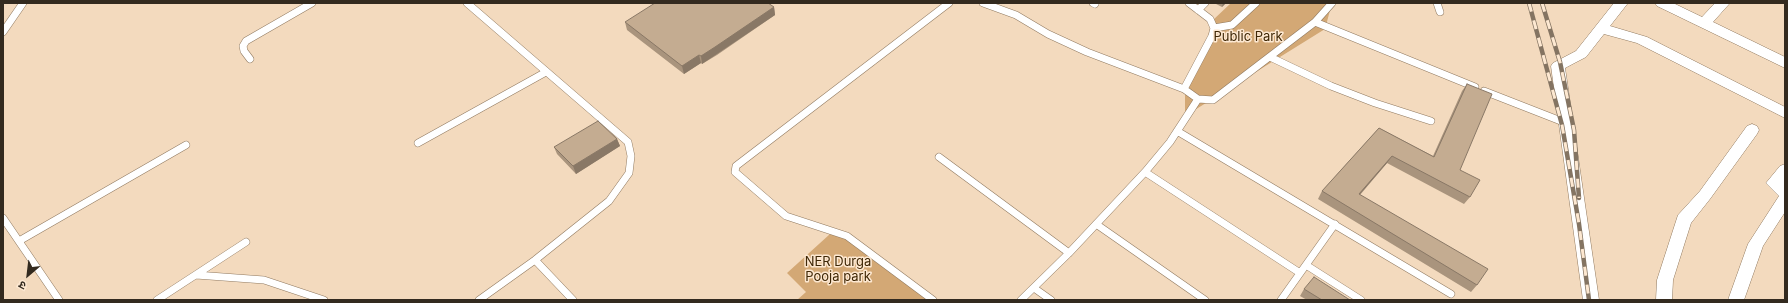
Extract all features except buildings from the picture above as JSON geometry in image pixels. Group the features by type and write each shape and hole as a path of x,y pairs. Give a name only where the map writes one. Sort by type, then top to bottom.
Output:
{"street":[{"path":"1595,298 1558,66 1581,54 1621,3"},
{"path":"1662,3 1785,63"},
{"path":"1704,23 1723,3"},
{"path":"1601,28 1642,40 1785,113"},
{"path":"1664,300 1663,295 1665,280 1684,220 1705,195 1752,130"},
{"path":"1785,170 1774,183 1785,192"},
{"path":"1736,300 1756,244 1785,199"}],"lane":[{"path":"3,32 23,3"},
{"path":"250,59 244,51 243,46 246,41 312,3"},
{"path":"467,3 628,142 631,156 630,173 609,201 535,260 479,300"},
{"path":"933,300 846,236 786,216 735,172 736,166 948,3"},
{"path":"982,3 1016,15 1048,34 1087,52 1184,89 1198,99 1213,100 1315,22 1332,3"},
{"path":"1184,89 1212,36 1214,28 1210,19 1189,3"},
{"path":"1198,10 1205,3"},
{"path":"1214,28 1232,25 1256,3"},
{"path":"1437,3 1440,12"},
{"path":"1315,22 1568,124"},
{"path":"1270,57 1331,86 1374,103 1431,121"},
{"path":"418,143 546,72"},
{"path":"1021,300 1069,253 1145,172 1170,142 1198,99"},
{"path":"1177,131 1451,294"},
{"path":"19,241 186,145"},
{"path":"940,157 1069,253"},
{"path":"1145,172 1300,273"},
{"path":"3,218 59,300"},
{"path":"1096,224 1205,300"},
{"path":"1282,300 1335,224"},
{"path":"157,300 246,242"},
{"path":"535,260 573,300"},
{"path":"1306,265 1361,300"},
{"path":"196,275 264,280 324,300"},
{"path":"1034,288 1051,300"}],"green space":[{"name":"Public Park","path":"1231,3 1332,3 1325,29 1185,116 1185,90 1214,37 1213,20"},
{"name":"NER Durga Pooja park","path":"830,234 847,236 929,300 797,300 806,292 787,273"}],"railway":[{"path":"1529,3 1562,125 1579,224 1589,300"},
{"path":"1542,3 1560,62 1574,130 1579,198"}]}
